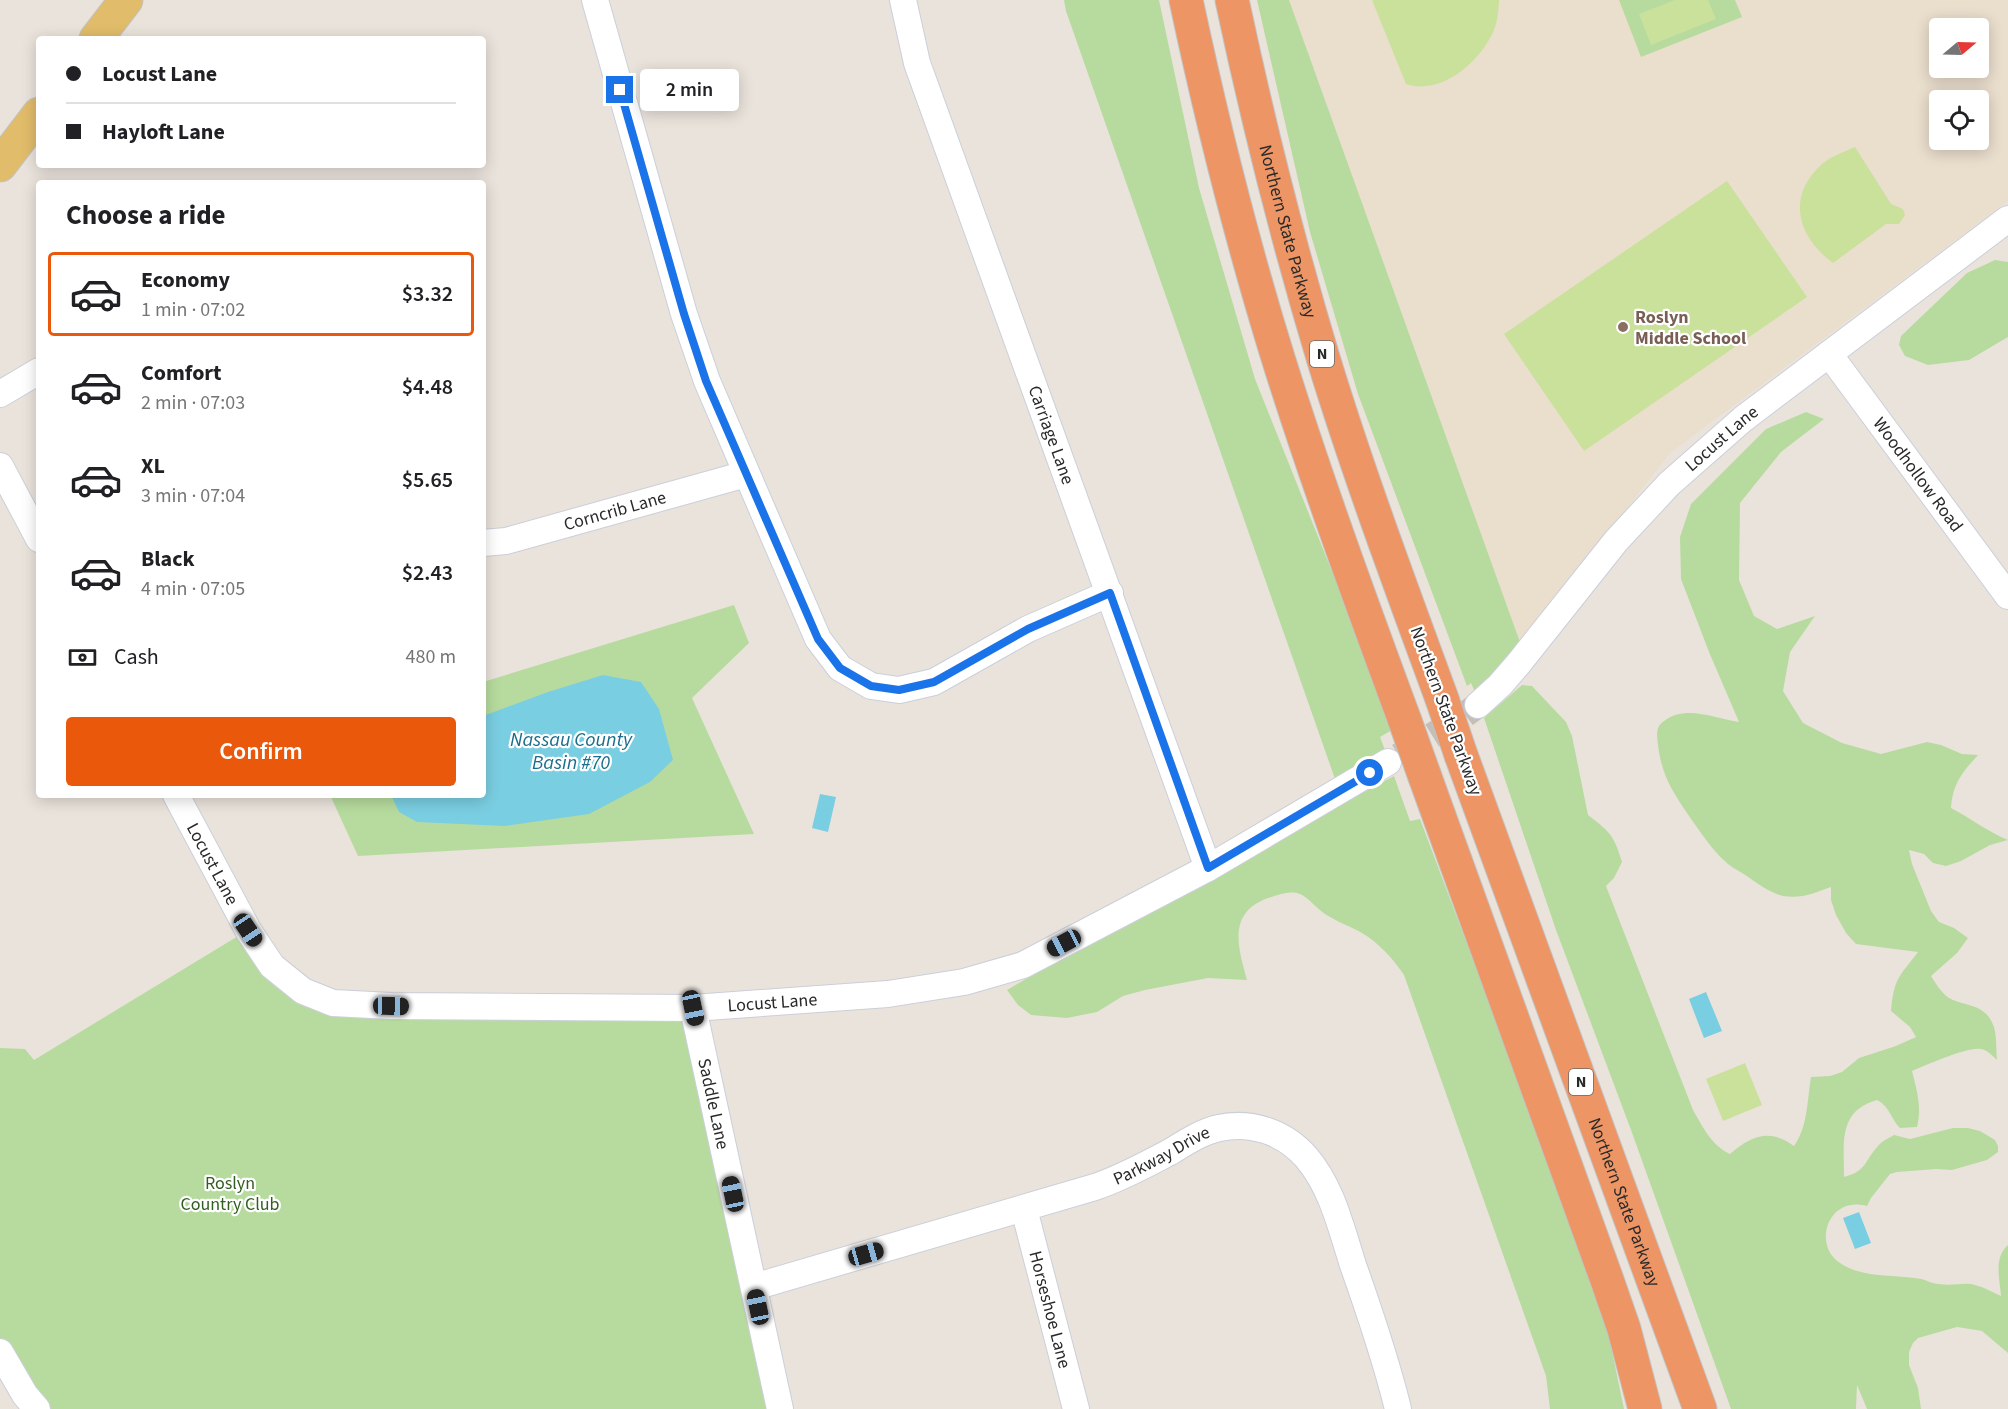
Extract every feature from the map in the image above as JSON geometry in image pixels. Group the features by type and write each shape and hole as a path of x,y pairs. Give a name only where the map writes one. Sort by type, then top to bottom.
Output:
{"highway":[{"path":"1186,0 1218,142 1279,359 1346,559 1607,1280 1624,1329 1645,1409"},
{"name":"Northern State Parkway","path":"1232,0 1267,155 1324,361 1368,496 1700,1409"}],"main road":[{"path":"0,165 36,118"}],"street":[{"path":"595,0 684,314 706,381 818,639 840,668 871,686 899,690 934,682 1028,629 1110,593"},
{"name":"Carriage Lane","path":"903,0 917,63 1208,868"},
{"name":"Locust Lane","path":"1478,705 1500,686 1520,663 1616,541 1663,490 1743,419 2008,219"},
{"name":"Woodhollow Road","path":"1829,354 2008,596"},
{"path":"0,394 36,372"},
{"path":"0,466 36,533"},
{"name":"Corncrib Lane","path":"486,543 506,541 746,474"},
{"name":"Locust Lane","path":"178,798 248,930 272,966 303,991 333,1003 391,1006 693,1008 888,994 964,982 1023,965 1208,868 1388,762"},
{"name":"Saddle Lane","path":"693,1008 780,1409"},
{"name":"Parkway Drive","path":"753,1287 1024,1209 1118,1179 1198,1136 1218,1128 1244,1126 1259,1128 1281,1136 1305,1156 1329,1192 1387,1364 1398,1409"},
{"name":"Horseshoe Lane","path":"1024,1209 1076,1409"},
{"path":"0,1352 25,1395 37,1409"}],"shaded area":[{"name":"Roslyn Middle School","path":"1289,0 2008,0 2008,201 1670,453 1521,645"}],"green space":[{"path":"1064,0 1159,0 1199,188 1255,379 1341,594 1392,730 1380,737 1385,750 1335,779 1066,11"},
{"path":"1257,0 1289,0 1521,645 1497,673 1475,692 1471,683 1467,686 1358,394 1310,232"},
{"path":"1372,0 1499,0 1499,2 1494,30 1475,59 1455,76 1443,82 1418,86 1406,84"},
{"path":"1619,0 1735,0 1742,17 1641,57"},
{"path":"1675,0 1708,0 1716,19 1651,45 1639,14"},
{"path":"1855,147 1891,204 1903,209 1905,215 1899,224 1886,224 1833,263 1821,253 1804,229 1800,216 1800,203 1803,189 1822,164 1833,156"},
{"path":"1727,181 1807,297 1584,451 1504,334"},
{"path":"1995,260 2008,262 2008,337 1969,360 1928,365 1905,356 1899,345 1901,336 1967,273"},
{"path":"1806,412 1824,419 1781,452 1740,503 1739,580 1754,616 1777,629 1815,616 1790,652 1783,691 1803,723 1842,743 1881,754 1927,742 1962,754 1978,755 1959,779 1951,808 2008,840 1990,845 1961,861 1946,866 1933,863 1924,854 1909,850 1912,864 1931,911 1939,922 1954,928 1968,938 1957,953 1931,976 1940,990 1949,998 1987,1014 1995,1031 1997,1060 1990,1053 1974,1049 1946,1057 1912,1071 1919,1106 1917,1127 1900,1128 1885,1106 1877,1100 1864,1105 1849,1120 1846,1130 1844,1177 1861,1169 1873,1151 1894,1135 1910,1139 1953,1128 1968,1128 1980,1131 1995,1140 1998,1152 1987,1160 1952,1170 1936,1169 1890,1174 1867,1206 1853,1205 1842,1208 1834,1214 1828,1224 1826,1234 1827,1245 1832,1255 1840,1263 1859,1272 1921,1279 1936,1284 1971,1284 2001,1296 1999,1263 2003,1250 2008,1245 2008,1353 1982,1331 1970,1329 1957,1327 1918,1338 1909,1352 1909,1365 1918,1388 1921,1409 1867,1409 1857,1385 1856,1409 1731,1409 1631,1130 1556,930 1484,718 1522,685 1532,686 1566,722 1572,736 1588,815 1610,835 1622,862 1614,878 1606,886 1693,1110 1708,1135 1723,1150 1730,1154 1745,1143 1761,1136 1777,1137 1794,1146 1804,1122 1811,1077 1830,1076 1842,1072 1859,1058 1916,1037 1910,1027 1891,1011 1898,978 1918,952 1856,944 1846,933 1836,915 1831,900 1831,887 1802,896 1783,896 1766,889 1731,866 1711,846 1671,788 1660,757 1658,729 1661,723 1673,716 1691,713 1739,722 1681,579 1680,537 1691,504 1766,429"},
{"path":"734,605 749,643 692,698 754,834 358,856 331,798 486,798 486,681"},
{"path":"1394,776 1410,821 1420,819 1602,1303 1624,1409 1550,1409 1546,1376 1404,975 1385,952 1368,937 1325,914 1300,894 1280,894 1255,904 1246,912 1241,922 1239,944 1247,980 1208,978 1145,990 1123,996 1097,1012 1067,1018 1031,1015 1018,1005 1007,990 1093,940 1142,918 1180,891 1254,856 1343,803"},
{"name":"Roslyn Country Club","path":"248,930 303,991 693,1008 778,1409 37,1409 0,1352 0,1048 25,1049 34,1060"},
{"path":"1745,1063 1762,1105 1723,1121 1706,1079"}],"water":[{"name":"Nassau County Basin #70","path":"603,675 641,682 659,709 673,760 650,782 589,814 505,826 417,822 399,812 392,798 486,798 486,715"},
{"path":"820,794 836,797 828,832 812,828"},
{"path":"1706,992 1722,1031 1704,1038 1689,999"},
{"path":"1859,1212 1871,1243 1855,1249 1843,1218"}],"tunnel":[{"path":"1399,756 1478,705"}],"place":[{"name":"Roslyn Middle School","path":"1623,327"}],"route":[{"path":"620,90 684,314 706,381 818,639 840,668 871,686 899,690 934,682 1028,629 1110,593 1208,868 1370,773"}]}
